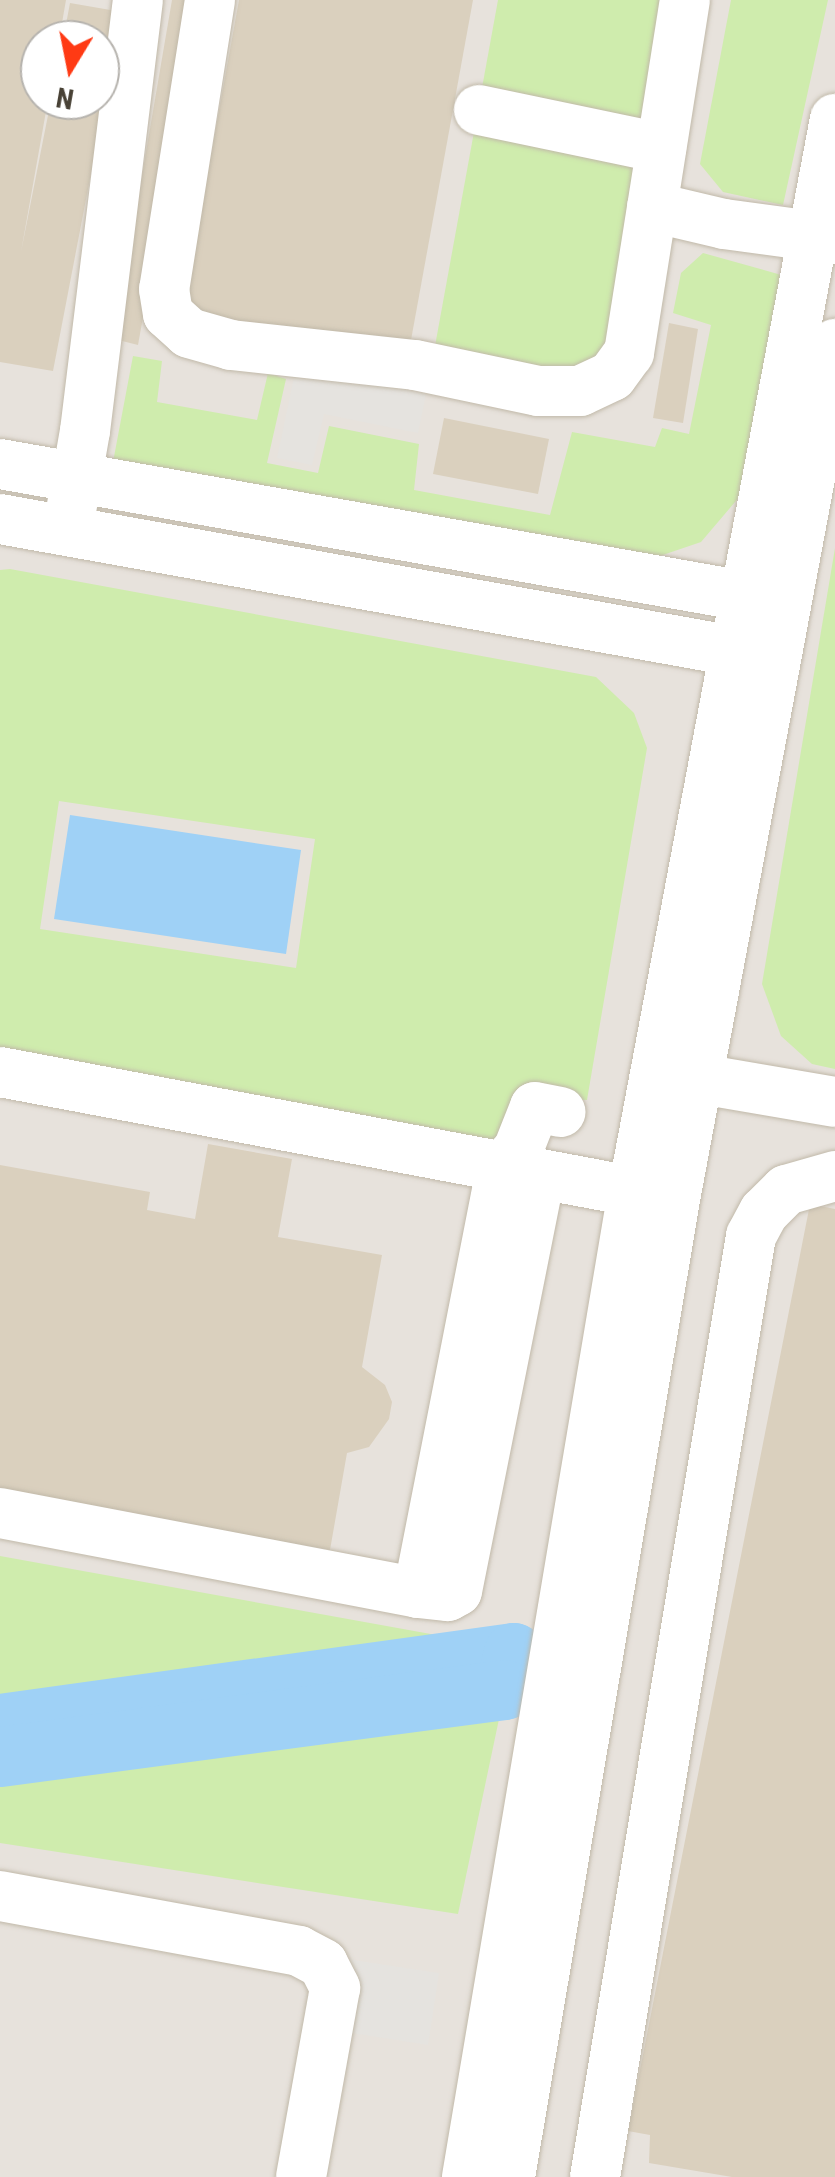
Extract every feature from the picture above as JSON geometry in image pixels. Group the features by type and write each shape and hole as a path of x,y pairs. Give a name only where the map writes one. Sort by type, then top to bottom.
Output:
{"street":[{"path":"67,532 138,0"},
{"path":"210,0 164,289 168,314 189,333 231,345 415,365 538,391 580,391 612,376 630,353 685,0"},
{"path":"479,110 661,148"},
{"path":"467,2177 766,600 824,237 832,146"},
{"path":"652,207 724,224 824,237"},
{"path":"766,600 835,344"},
{"path":"0,464 766,600"},
{"path":"0,519 756,655"},
{"path":"0,1072 518,1184"},
{"path":"677,1075 835,1102"},
{"path":"0,1100 652,1208"},
{"path":"0,1513 418,1593 448,1596 457,1591 518,1184 518,1150 535,1108 561,1112"},
{"path":"594,2177 751,1236 764,1212 786,1190 835,1176"},
{"path":"510,2177 652,1208"},
{"path":"0,1896 299,1951 323,1964 335,1988 301,2177"}],"shaded area":[{"path":"0,0 835,0 835,2177 0,2177"},
{"path":"296,368 426,394 418,433 324,414 312,465 277,458"},
{"path":"320,1955 439,1973 428,2045 308,2026"}],"green space":[{"path":"498,0 685,0 611,383 431,368"},
{"path":"731,0 828,0 783,205 723,192 700,164"},
{"path":"703,253 785,276 741,495 701,542 651,559 113,462 133,356 162,361 157,402 257,420 268,373 286,379 267,463 318,473 329,426 419,444 414,490 550,515 572,432 655,447 662,428 689,434 711,325 673,313 681,273"},
{"path":"835,548 835,1069 812,1064 781,1036 762,984"},
{"path":"0,570 596,677 634,713 647,748 587,1100 564,1099 500,1141 0,1056","holes":["59,801 315,839 296,968 40,929"]},
{"path":"0,1556 508,1648 0,1720"},
{"path":"503,1700 458,1914 0,1843 0,1758"}],"water":[{"path":"70,815 301,850 286,954 54,919"}],"building":[{"path":"0,0 66,0 62,20 20,20 20,120 44,120 21,252 47,120 101,120 53,371 0,362"},
{"path":"172,0 200,0 138,345 114,339"},
{"path":"239,0 473,0 405,373 179,332"},
{"path":"70,3 122,12 120,22 67,20"},
{"path":"669,323 698,329 683,423 653,418"},
{"path":"444,418 549,439 538,494 433,474"},
{"path":"208,1144 292,1159 278,1237 382,1255 362,1367 385,1385 392,1402 389,1419 369,1447 347,1453 330,1550 0,1491 0,1165 150,1192 147,1210 195,1219"},
{"path":"810,1204 835,1209 835,2177 732,2177 649,2163 650,2135 628,2131"}],"waterway":[{"path":"0,1724 514,1653 505,1690 0,1757"}]}
